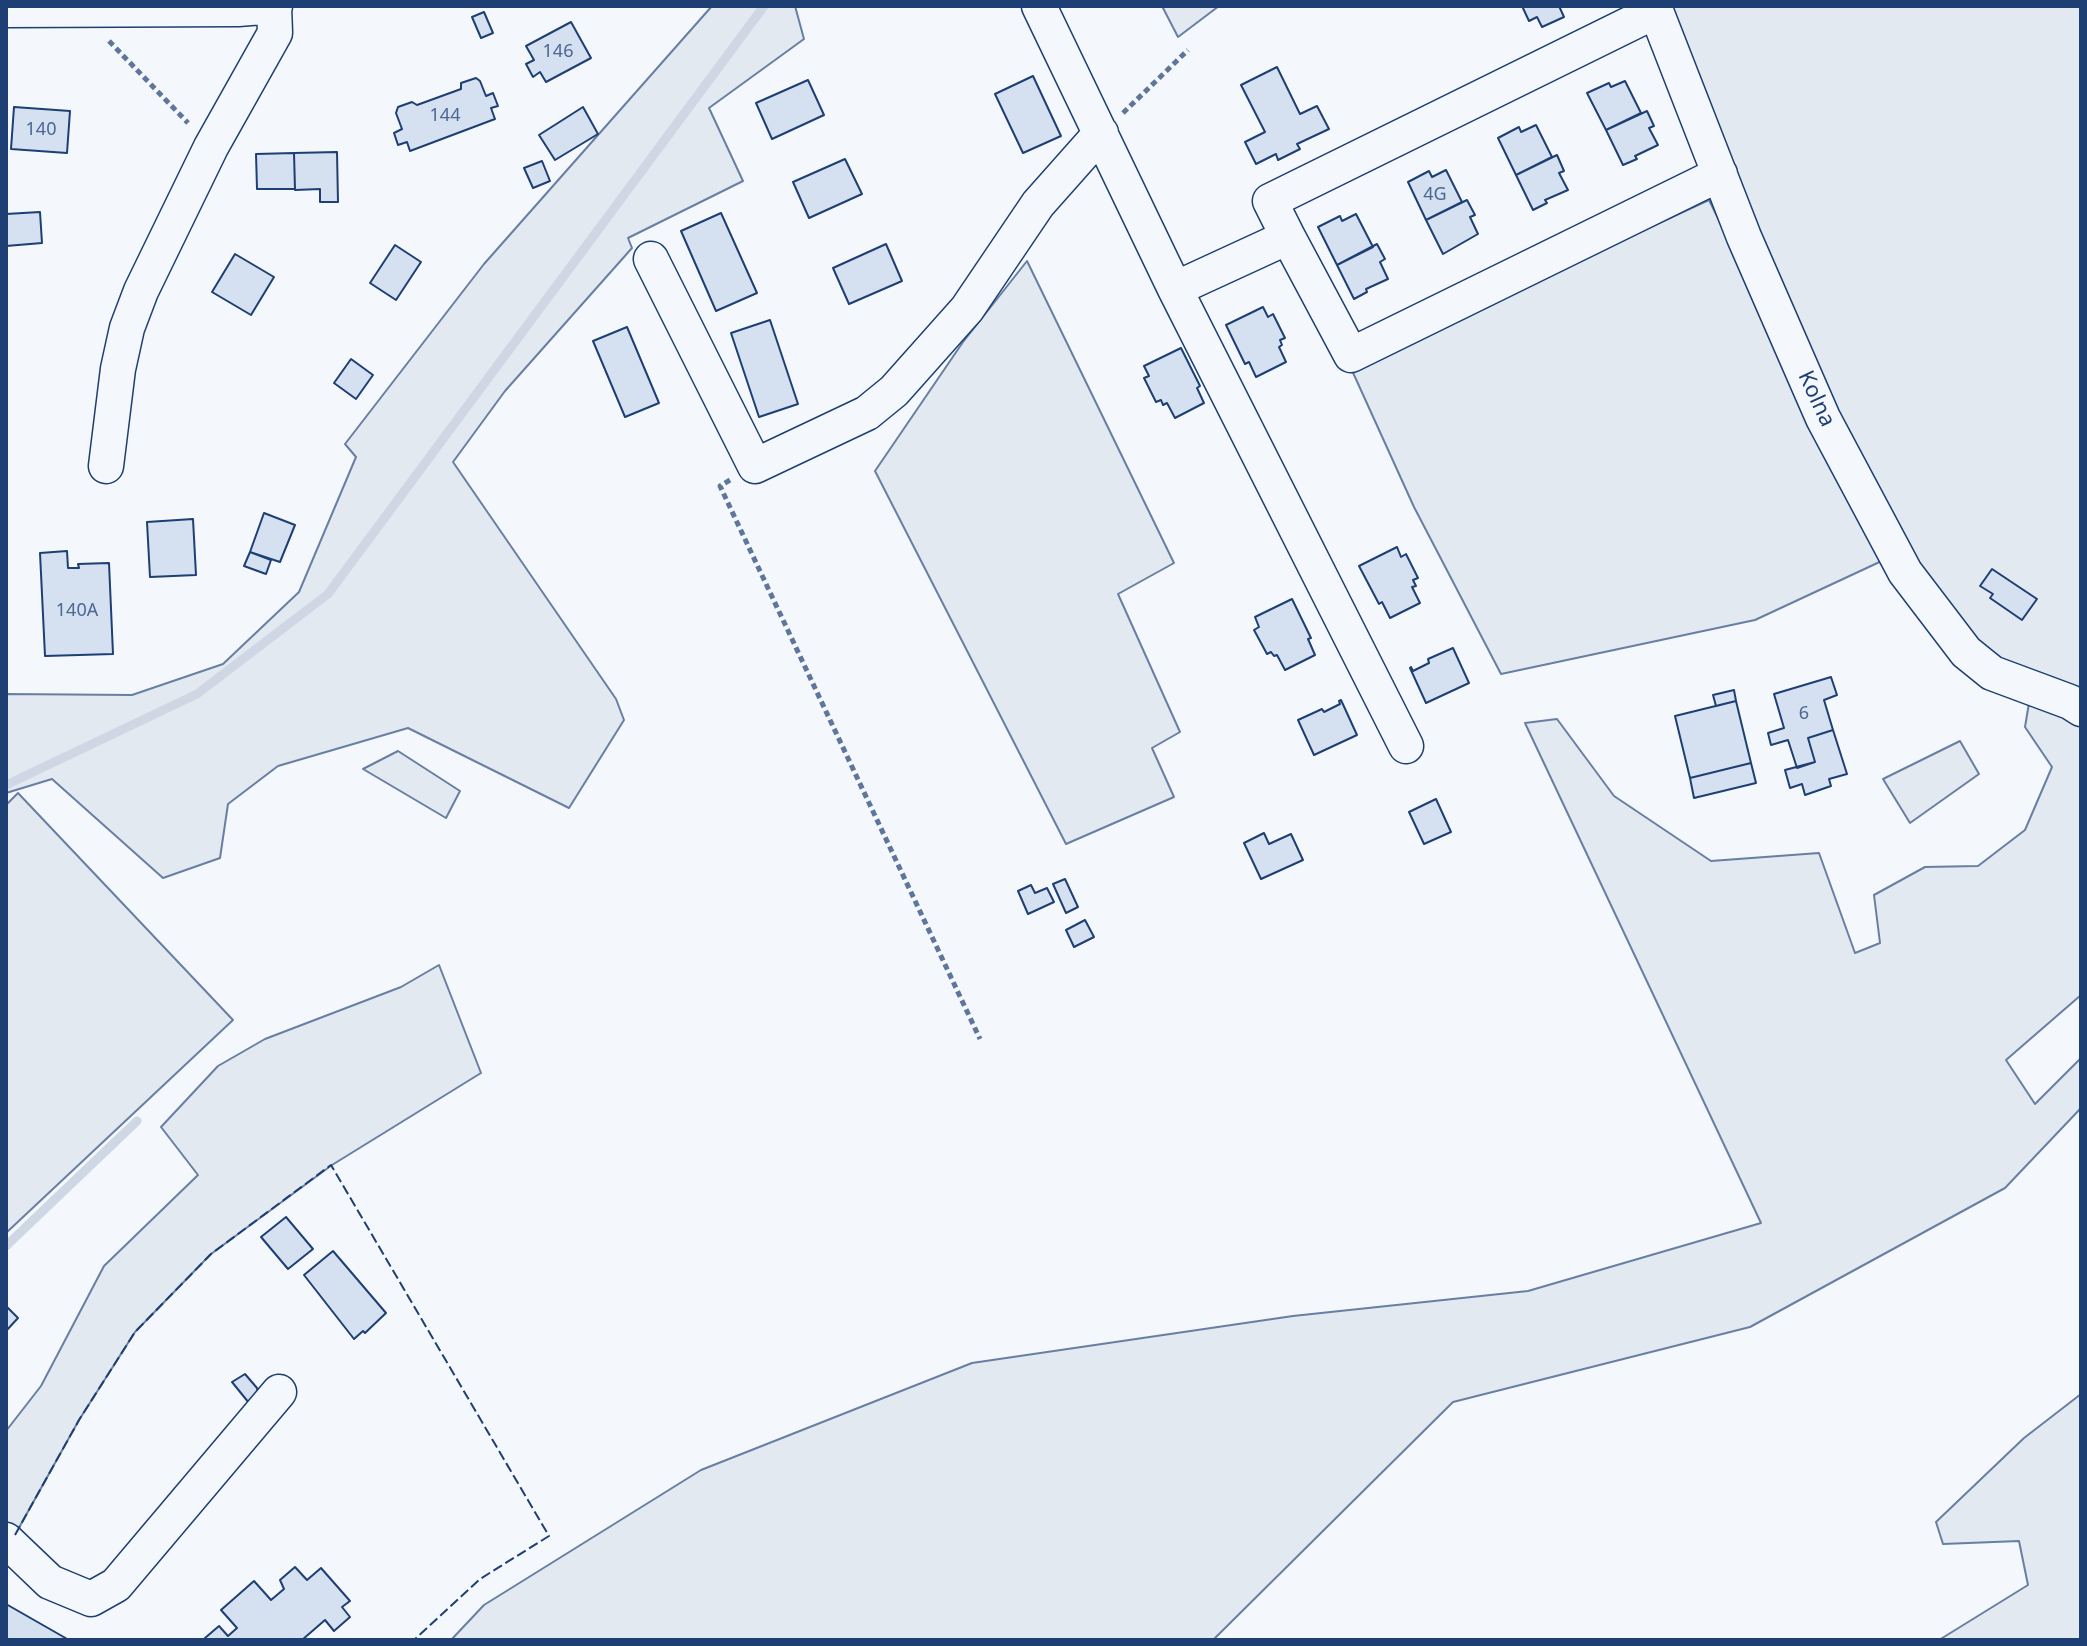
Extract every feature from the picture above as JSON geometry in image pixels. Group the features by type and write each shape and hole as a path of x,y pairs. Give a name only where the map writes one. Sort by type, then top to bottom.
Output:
{"street":[{"path":"6,10 238,9 275,6 275,33 211,147 141,291 127,328 118,369 106,466"},
{"path":"1039,6 1175,289 1406,746"},
{"path":"1655,8 1270,201 1351,355 1720,174"},
{"name":"Kolna","path":"1655,8 1744,237 1823,418 1905,572 1966,652 1992,673 2081,709"},
{"path":"651,259 755,466 867,413 894,391 967,309 1038,204 1101,133"},
{"path":"1175,289 1288,237"},
{"path":"8,1542 50,1582 91,1599 116,1585 279,1392"}],"path":[{"path":"100,31 211,147"},
{"path":"1101,133 1188,50"},
{"path":"760,464 720,486 980,1039"}],"shaded area":[{"path":"712,6 795,6 804,39 709,108 743,181 628,238 632,248 505,391 453,462 616,699 624,720 569,808 408,728 278,766 228,804 220,858 163,878 52,779 6,793 6,694 132,695 223,664 299,592 356,457 345,444 484,264"},
{"path":"1162,6 1219,6 1178,37"},
{"path":"1669,6 2081,6 2081,694 1981,650 1917,561 1830,400 1768,258"},
{"path":"1709,200 1886,559 1755,620 1501,674 1414,507 1350,366"},
{"path":"1027,261 1174,563 1118,594 1180,732 1152,748 1174,797 1066,844 875,471 963,342"},
{"path":"2029,703 2081,724 2081,995 2006,1060 2035,1104 2081,1058 2081,1108 2005,1188 1750,1327 1453,1402 1213,1640 451,1640 484,1605 701,1470 972,1363 1293,1316 1528,1291 1761,1223 1525,723 1557,719 1614,796 1711,861 1819,853 1855,953 1880,943 1874,895 1925,867 1978,866 2025,830 2052,767 2025,727"},
{"path":"1960,741 1979,774 1910,823 1883,779"},
{"path":"398,751 460,791 446,818 363,769"},
{"path":"18,793 233,1020 6,1233 6,805"},
{"path":"439,965 481,1073 332,1165 211,1254 135,1332 79,1420 16,1533 6,1524 6,1431 41,1386 104,1266 198,1175 161,1127 218,1066 265,1039 401,987"},
{"path":"2081,1394 2081,1640 1939,1640 2028,1585 2019,1541 1943,1544 1936,1522 2024,1438"}],"building":[{"path":"1522,6 1559,6 1564,17 1542,27 1537,17 1529,21"},
{"path":"484,12 493,33 481,38 472,17"},
{"path":"571,22 591,58 546,82 540,72 533,77 526,64 534,60 526,46"},
{"path":"1277,67 1300,114 1317,106 1329,129 1297,144 1300,149 1278,160 1276,154 1256,164 1245,142 1265,132 1241,85"},
{"path":"1033,76 1061,136 1023,153 995,94"},
{"path":"476,78 486,96 493,93 498,106 491,108 495,119 410,151 407,142 398,145 394,133 402,129 396,113 398,107 412,102 417,105 461,89 461,83"},
{"path":"808,80 824,115 772,139 756,103"},
{"path":"1625,81 1641,113 1606,130 1587,93 1609,83 1611,87"},
{"path":"14,107 70,111 67,153 11,149"},
{"path":"583,107 598,134 555,160 539,135"},
{"path":"1647,111 1654,126 1649,128 1658,145 1623,165 1606,130"},
{"path":"1536,125 1552,157 1516,175 1498,138 1519,127 1521,132"},
{"path":"337,152 338,202 320,202 320,189 295,190 294,153"},
{"path":"294,153 295,189 257,189 256,154"},
{"path":"1557,155 1564,171 1559,173 1568,190 1545,200 1547,203 1533,210 1516,175"},
{"path":"845,159 862,194 809,218 793,182"},
{"path":"542,161 550,181 533,188 524,168"},
{"path":"1446,170 1462,202 1426,220 1408,182 1429,171 1432,177"},
{"path":"1467,200 1475,215 1470,217 1478,234 1443,254 1426,220"},
{"path":"40,212 42,243 6,246 6,214"},
{"path":"721,213 757,293 716,311 681,231"},
{"path":"1356,214 1373,247 1337,265 1318,227 1340,216 1342,221"},
{"path":"886,244 902,281 849,304 833,268"},
{"path":"1377,244 1385,259 1380,262 1388,279 1366,289 1367,292 1354,299 1337,265"},
{"path":"395,245 421,262 396,300 370,283"},
{"path":"235,254 274,277 251,315 212,292"},
{"path":"1263,307 1268,317 1273,314 1285,338 1280,340 1282,345 1279,347 1286,362 1256,377 1249,362 1245,364 1226,325"},
{"path":"770,320 798,404 759,417 731,333"},
{"path":"627,327 659,403 625,417 593,341"},
{"path":"1181,348 1200,386 1197,388 1204,403 1175,418 1167,403 1163,405 1161,400 1156,402 1144,378 1149,376 1144,366"},
{"path":"351,359 373,375 356,399 334,383"},
{"path":"264,513 295,525 280,562 250,552"},
{"path":"193,519 196,575 150,577 147,522"},
{"path":"1397,547 1401,557 1406,554 1418,578 1413,580 1416,586 1412,587 1420,603 1390,618 1359,566"},
{"path":"67,551 68,568 79,568 78,564 109,563 113,654 45,656 40,553"},
{"path":"250,552 271,560 266,574 244,566"},
{"path":"1992,569 2037,599 2022,620 1990,598 1993,594 1980,586"},
{"path":"1292,599 1311,638 1308,639 1315,655 1285,670 1277,655 1267,654 1254,630 1259,627 1255,617"},
{"path":"1453,648 1469,683 1426,703 1410,668 1413,671 1429,663 1428,659"},
{"path":"1831,677 1837,695 1824,700 1833,730 1808,738 1815,762 1797,768 1788,740 1771,745 1768,733 1784,728 1774,694"},
{"path":"1734,690 1736,701 1716,706 1713,695"},
{"path":"1341,700 1357,735 1314,755 1298,720 1322,709 1324,712 1340,704"},
{"path":"1736,701 1751,763 1690,778 1675,716"},
{"path":"1833,730 1847,774 1829,779 1831,786 1805,795 1802,784 1790,788 1785,770 1815,762 1808,738"},
{"path":"1751,763 1756,783 1694,798 1690,778"},
{"path":"1436,799 1451,832 1424,844 1409,812"},
{"path":"1264,833 1269,844 1291,834 1303,860 1261,879 1244,843"},
{"path":"1065,879 1078,907 1066,913 1053,884"},
{"path":"1031,885 1035,893 1047,888 1054,902 1028,914 1018,891"},
{"path":"1085,920 1094,937 1074,947 1066,930"},
{"path":"286,1217 313,1249 288,1269 261,1237"},
{"path":"333,1251 386,1313 354,1339 304,1275"},
{"path":"6,1306 18,1318 6,1331"},
{"path":"245,1374 257,1388 258,1396 249,1403 232,1382"},
{"path":"295,1567 307,1580 321,1568 350,1601 342,1607 350,1617 334,1631 325,1620 302,1640 206,1640 219,1626 228,1636 237,1628 221,1610 254,1581 271,1600 284,1589 280,1580"},
{"path":"6,1604 69,1640 6,1640"}],"waterway":[{"path":"6,785 197,694 328,594 764,6"},
{"path":"6,1246 137,1121"}],"fence":[{"path":"15,1535 79,1420 135,1332 211,1254 331,1165 549,1536 480,1579 414,1640"}]}
